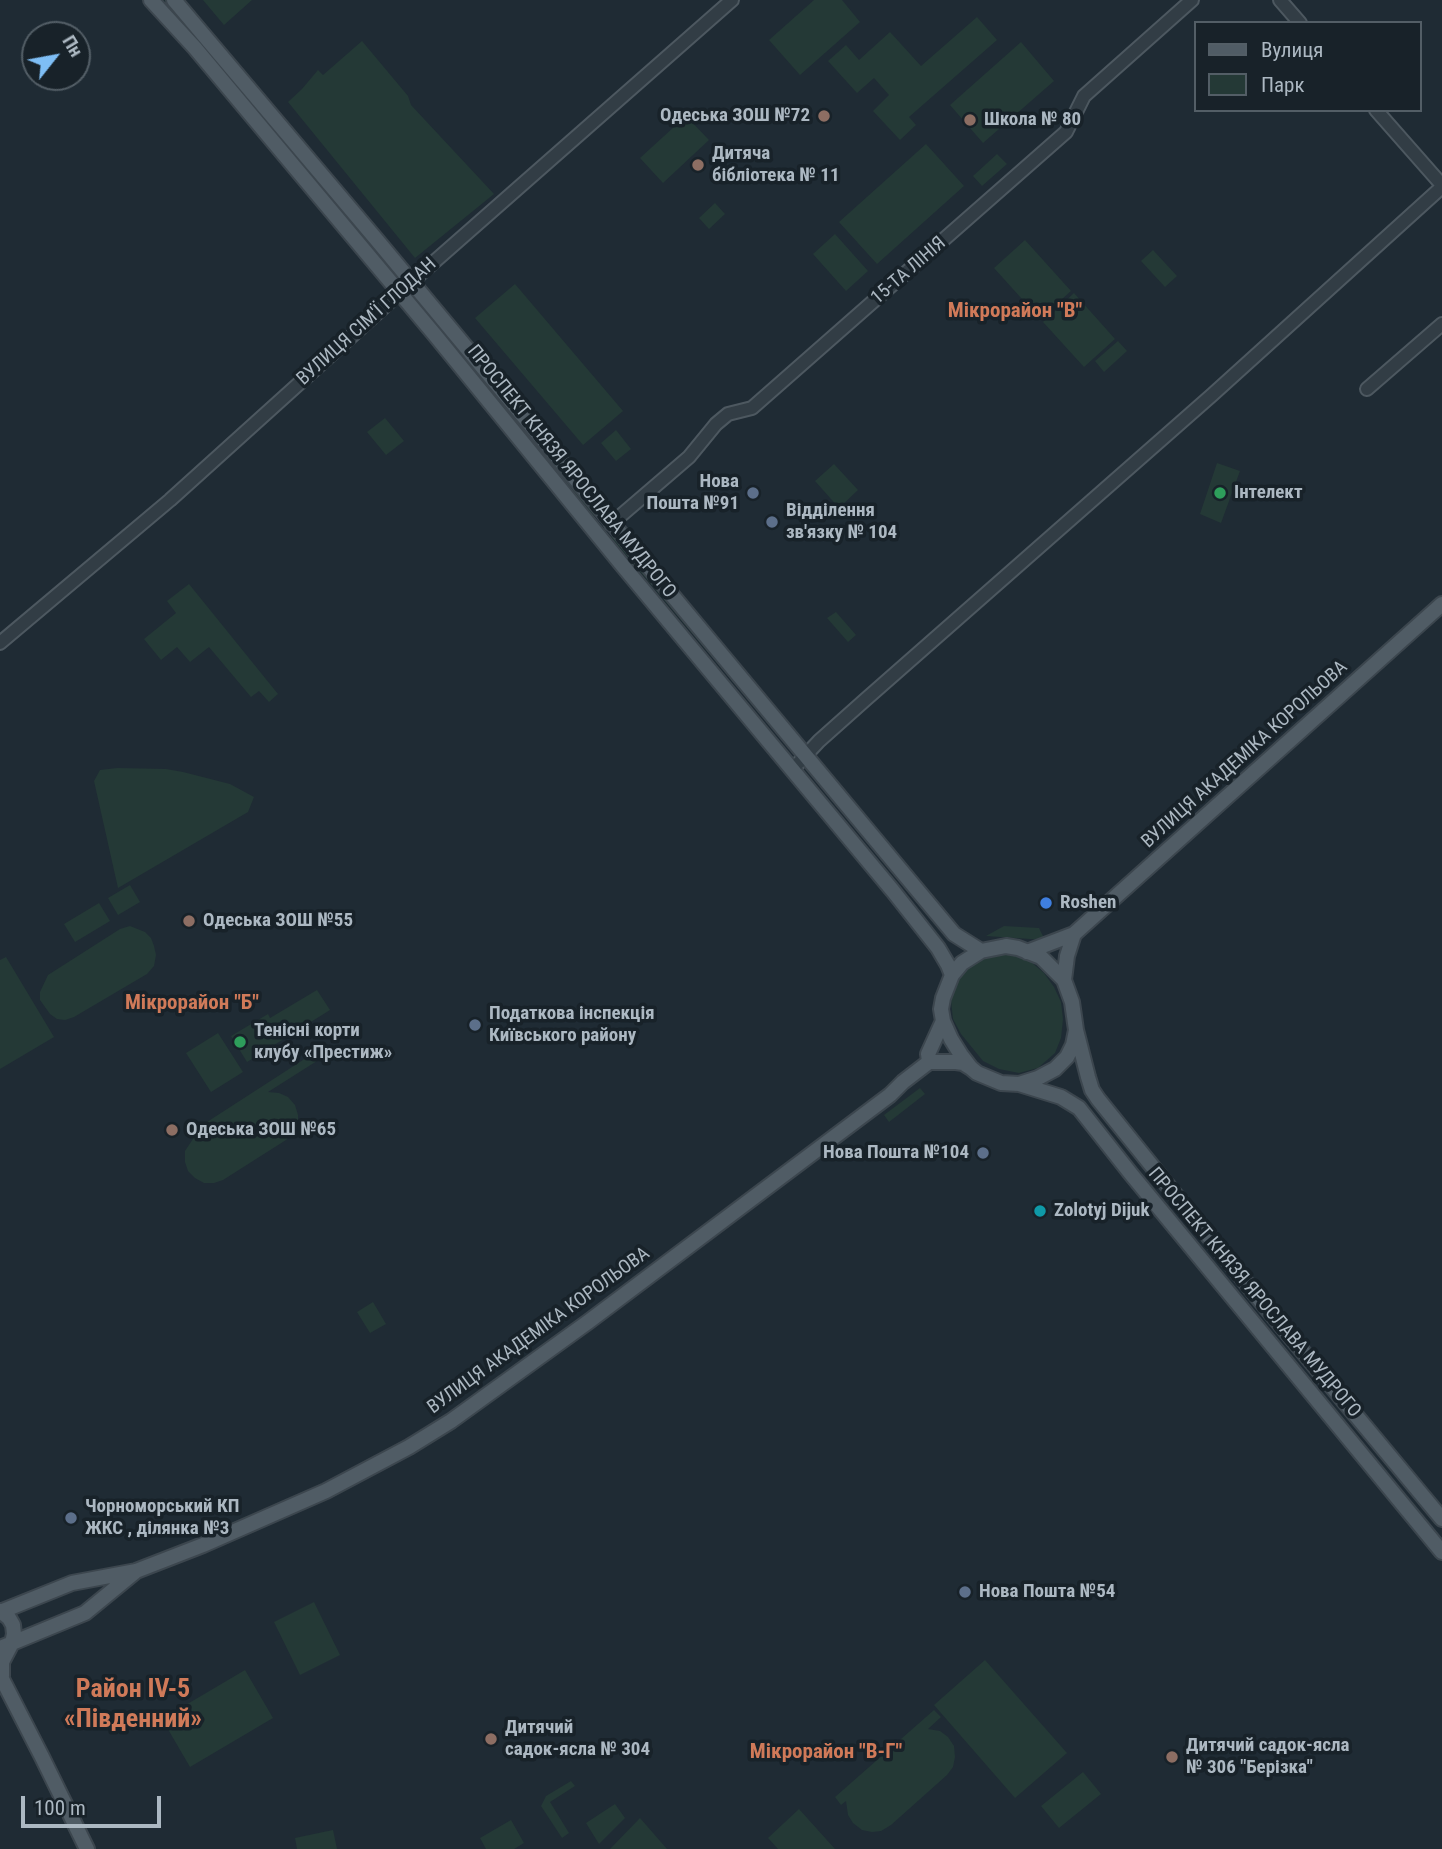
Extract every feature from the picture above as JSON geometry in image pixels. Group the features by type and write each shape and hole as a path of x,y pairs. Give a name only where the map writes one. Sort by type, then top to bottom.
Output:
{"main road":[{"name":"ПРОСПЕКТ КНЯЗЯ ЯРОСЛАВА МУДРОГО","path":"151,0 195,48 792,770 938,948 952,975"},
{"name":"ПРОСПЕКТ КНЯЗЯ ЯРОСЛАВА МУДРОГО","path":"174,0 954,934 981,951"},
{"path":"597,536 611,524"},
{"name":"ВУЛИЦЯ АКАДЕМІКА КОРОЛЬОВА","path":"1027,952 1074,934 1442,604"},
{"path":"1064,980 1067,956 1074,934"},
{"path":"1006,947 1027,952 1041,957 1064,980 1072,1002 1076,1030 1067,1057 1055,1069 1019,1084 1001,1083 977,1073 956,1047 943,1021 943,998 952,975 962,963 981,951 1006,947"},
{"path":"943,1021 928,1055 929,1062 956,1062 971,1068"},
{"name":"ПРОСПЕКТ КНЯЗЯ ЯРОСЛАВА МУДРОГО","path":"1076,1030 1092,1090 1098,1099 1442,1519"},
{"name":"ВУЛИЦЯ АКАДЕМІКА КОРОЛЬОВА","path":"0,1612 72,1583 136,1571 203,1545 326,1491 409,1447 451,1421 588,1322 890,1095 902,1082 929,1062"},
{"name":"ПРОСПЕКТ КНЯЗЯ ЯРОСЛАВА МУДРОГО","path":"1019,1084 1061,1097 1079,1108 1130,1174 1442,1552"},
{"name":"ВУЛИЦЯ АКАДЕМІКА КОРОЛЬОВА","path":"6,1645 85,1614 136,1571"},
{"path":"0,1612 7,1615 11,1621 14,1634 6,1645 1,1676 87,1849"}],"street":[{"name":"ВУЛИЦЯ СІМ'Ї ГЛОДАН","path":"0,643 170,500 411,282 732,0"},
{"name":"15-ТА ЛІНІЯ","path":"611,524 689,457 716,424 728,414 752,408 1066,132 1084,96 1192,0"},
{"path":"1280,0 1298,21"},
{"path":"792,770 865,699 1212,395 1442,186 1378,112"},
{"path":"1367,389 1442,324"}],"green space":[{"path":"164,0 169,0 392,266 388,269"},
{"path":"203,0 252,0 224,25"},
{"path":"814,0 842,0 860,22 800,75 769,40"},
{"path":"977,17 997,40 909,117 916,125 900,140 873,111 889,95 874,78 857,93 828,61 846,45 859,60 890,32 921,66"},
{"path":"362,41 408,96 411,105 494,194 415,258 288,102 318,70 323,75"},
{"path":"1021,42 1054,81 983,143 950,105"},
{"path":"686,116 709,140 663,183 640,158"},
{"path":"926,144 964,186 877,264 839,222"},
{"path":"997,154 1007,164 982,186 973,176"},
{"path":"715,203 725,214 709,229 699,218"},
{"path":"835,234 868,271 846,291 813,254"},
{"path":"1025,240 1071,291 1040,319 994,268"},
{"path":"1153,250 1177,276 1165,287 1141,261"},
{"path":"515,284 623,411 583,445 475,318"},
{"path":"1074,293 1115,339 1084,367 1043,322"},
{"path":"417,297 597,513 594,516 413,300"},
{"path":"1118,341 1127,351 1104,372 1095,361"},
{"path":"385,418 404,441 386,455 367,432"},
{"path":"616,430 631,449 616,461 601,443"},
{"name":"Інтелект","path":"1217,463 1240,471 1221,523 1200,514"},
{"path":"834,464 858,490 839,508 815,481"},
{"path":"614,534 794,748 791,751 611,537"},
{"path":"189,584 278,694 269,702 259,691 251,697 209,647 190,662 177,647 161,660 144,639 176,613 167,601"},
{"path":"836,612 856,635 848,642 827,618"},
{"path":"117,768 183,772 230,784 254,797 248,812 118,888 94,781 100,770"},
{"path":"130,885 140,902 118,915 108,898"},
{"path":"99,903 110,921 75,942 64,924"},
{"path":"130,926 145,932 154,946 154,966 147,974 74,1017 57,1019 50,1014 40,1000 40,992 48,975 120,929"},
{"path":"1004,926 1039,928 1045,940 986,936"},
{"path":"999,953 1016,954 1031,962 1044,973 1061,1002 1061,1038 1055,1053 1038,1068 1019,1073 999,1069 983,1061 961,1034 953,1019 951,1001 956,984 967,969 982,958"},
{"path":"6,957 54,1037 0,1069 0,960"},
{"path":"317,990 330,1010 247,1062 231,1036 268,1014 270,1018"},
{"path":"218,1033 243,1072 211,1092 186,1053"},
{"path":"323,1047 328,1054 268,1092 288,1097 295,1105 298,1124 294,1133 223,1180 204,1183 188,1171 185,1151 193,1139 190,1133"},
{"path":"920,1088 925,1094 889,1122 884,1115"},
{"path":"373,1302 386,1324 370,1333 357,1312"},
{"path":"314,1602 340,1655 300,1675 274,1622"},
{"path":"985,1660 1067,1753 1015,1798 934,1705"},
{"path":"245,1670 273,1718 190,1767 162,1719"},
{"path":"934,1710 941,1717 928,1729 940,1731 954,1746 953,1767 891,1825 881,1831 862,1830 848,1815 846,1801 841,1805 835,1797"},
{"path":"1083,1772 1101,1794 1059,1828 1041,1806"},
{"path":"571,1781 575,1786 550,1802 569,1833 562,1838 541,1806 546,1796"},
{"path":"615,1804 625,1818 599,1844 586,1823"},
{"path":"799,1809 835,1849 778,1849 768,1838"},
{"path":"640,1818 667,1849 610,1849"},
{"path":"511,1820 524,1843 514,1849 486,1849 480,1838"},
{"path":"333,1830 337,1849 297,1849 295,1838"}],"place":[{"name":"Одеська ЗОШ №72","path":"824,116"},
{"name":"Школа № 80","path":"970,120"},
{"name":"Дитяча бібліотека № 11","path":"698,165"},
{"name":"Нова Пошта №91","path":"753,493"},
{"name":"Інтелект","path":"1220,493"},
{"name":"Відділення зв'язку № 104","path":"772,522"},
{"name":"Roshen","path":"1046,903"},
{"name":"Одеська ЗОШ №55","path":"189,921"},
{"name":"Податкова інспекція Київського району","path":"475,1025"},
{"name":"Тенісні корти клубу «Престиж»","path":"240,1042"},
{"name":"Одеська ЗОШ №65","path":"172,1130"},
{"name":"Нова Пошта №104","path":"983,1153"},
{"name":"Zolotyj Dijuk","path":"1040,1211"},
{"name":"Чорноморський КП ЖКС , ділянка №3","path":"71,1518"},
{"name":"Нова Пошта №54","path":"965,1592"},
{"name":"Дитячий садок-ясла № 304","path":"491,1739"},
{"name":"Дитячий садок-ясла № 306 \"Берізка\"","path":"1172,1757"}],"district":[{"name":"Мікрорайон \"В\"","path":"1015,312"},
{"name":"Мікрорайон \"Б\"","path":"192,1004"},
{"name":"Район IV-5 «Південний»","path":"133,1705"},
{"name":"Мікрорайон \"В-Г\"","path":"826,1753"}]}
